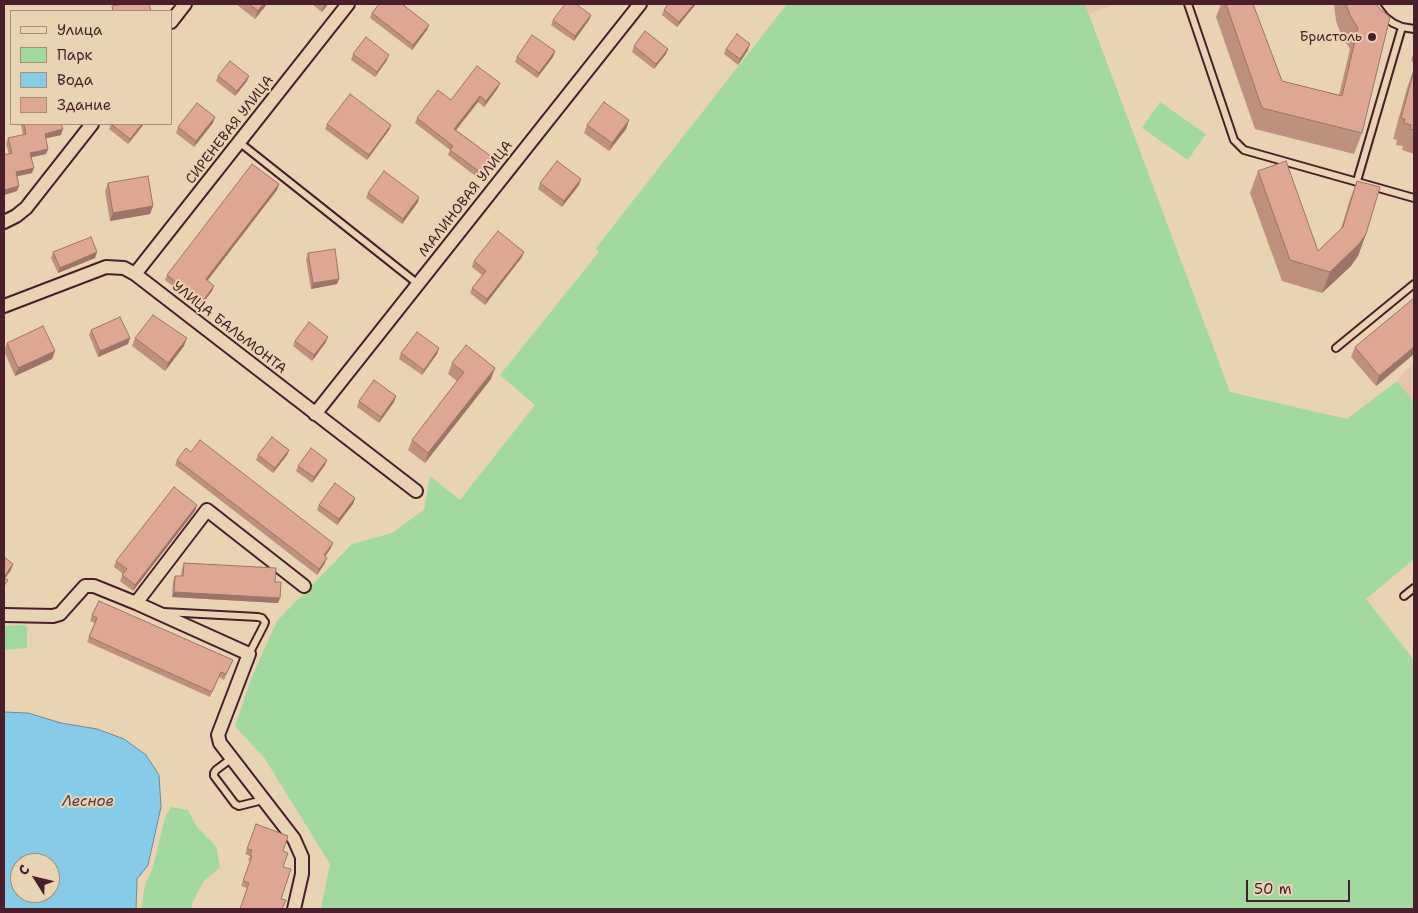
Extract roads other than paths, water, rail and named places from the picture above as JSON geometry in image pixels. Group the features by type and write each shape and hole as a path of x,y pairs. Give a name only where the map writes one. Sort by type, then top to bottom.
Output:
{"street":[{"path":"172,21 185,4"},
{"name":"СИРЕНЕВАЯ УЛИЦА","path":"135,274 348,4"},
{"name":"МАЛИНОВАЯ УЛИЦА","path":"315,414 640,4"},
{"path":"4,222 26,208 91,125"},
{"name":"УЛИЦА БАЛЬМОНТА","path":"4,306 106,267 124,268 135,274 416,491"},
{"path":"136,603 207,510 304,586"},
{"path":"4,615 53,616 60,614 85,586 94,586 157,612 249,654 218,735 220,743 294,840 302,857 302,874 294,909"}],"lane":[{"path":"1188,4 1234,140 1238,145 1244,150 1414,198"},
{"path":"1376,4 1385,17 1402,27 1414,29"},
{"path":"1357,182 1402,27"},
{"path":"239,142 418,284"},
{"path":"1336,348 1414,284"},
{"path":"1404,596 1414,588"},
{"path":"157,612 258,616 265,622 249,654"},
{"path":"232,758 214,773 214,776 239,806 264,800"}],"water":[{"name":"Лесное","path":"4,712 28,713 61,723 97,729 124,739 146,755 159,775 161,807 148,865 137,879 136,909 4,909"}],"place":[{"name":"Бристоль","path":"1372,37"}]}
